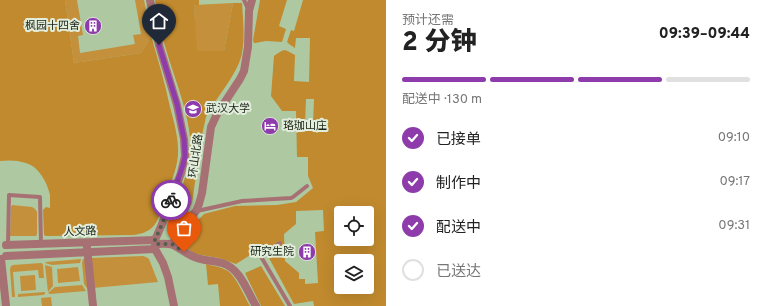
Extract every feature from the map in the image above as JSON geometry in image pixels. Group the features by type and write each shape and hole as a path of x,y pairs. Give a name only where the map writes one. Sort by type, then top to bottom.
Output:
{"street":[{"path":"150,0 159,45 183,129 185,147 185,156 181,173 155,244 168,277 174,306"},
{"name":"环山北路","path":"172,244 196,211 201,198 211,127 217,114 240,79 246,66 249,11 252,0"},
{"path":"87,243 92,306"},
{"path":"5,244 8,250 2,258 6,306"},
{"name":"人文路","path":"5,244 155,244"},
{"path":"2,258 88,252 155,244 172,244 191,256 229,266 240,278 256,306"}],"lane":[{"path":"244,0 249,11"},
{"path":"196,211 233,202 290,198 307,186"},
{"path":"5,244 9,195 40,197 41,244"},
{"path":"280,243 260,255 290,306"}],"shaded area":[{"name":"武汉大学","path":"0,0 386,0 386,306 0,306"},
{"path":"0,0 65,0 74,63 141,53 151,36 164,80 178,143 178,155 174,173 158,220 152,228 134,235 44,235 43,210 46,207 50,208 50,195 45,180 39,171 31,165 10,160 0,161"},
{"path":"65,0 77,0 83,35 78,36 80,53 135,44 133,35 141,34 135,0 144,0 151,36 141,53 74,63"},
{"path":"155,0 199,0 199,5 194,5 197,51 224,51 233,3 242,3 244,28 240,60 233,75 206,117 192,203 185,216 175,229 169,225 189,166 191,152 190,137 188,121 162,35"},
{"path":"260,0 287,0 279,26 286,29 282,42 266,41 254,43 253,40"},
{"path":"303,0 386,0 386,306 314,306 313,301 294,304 263,247 236,264 219,258 195,254 182,244 182,237 204,214 235,206 277,205 296,202 313,188 308,176 308,157 297,157 296,111 282,111 271,96 274,56 284,50 295,55 294,81 309,82 310,38 296,38 295,48 287,42 291,30 294,31","holes":["306,99 314,99 313,124 305,124","323,210 324,231 315,232 318,283 305,284 305,279 299,279 299,273 285,261 284,234 296,224 296,211"]},
{"path":"233,3 224,51 196,51 194,5"},
{"path":"12,205 32,207 35,209 37,212 36,236 10,236"},
{"path":"143,256 149,259 158,282 93,288 90,258"},
{"path":"81,259 80,263 52,265 45,263 46,262"},
{"path":"83,259 85,259 89,291 84,284"},
{"path":"43,264 44,278 39,278 38,270 13,272 15,297 12,297 11,266"},
{"path":"206,264 223,268 228,271 237,283 250,306 220,306 218,284 208,285"},
{"path":"45,265 52,267 53,286 48,292"},
{"path":"261,266 285,306 261,306 245,273"},
{"path":"78,267 80,281 58,283 57,269"},
{"path":"35,275 36,290 21,291 20,276"},
{"path":"82,285 86,291 48,293 55,287"},
{"path":"45,292 43,295 18,297 18,294"},
{"path":"51,297 52,306 42,306 41,298"}],"way so far":[{"path":"171,200 155,240 155,244 172,244 184,252"}],"place":[{"name":"枫园十四舍","path":"93,26"},
{"name":"武汉大学","path":"193,109"},
{"name":"珞珈山庄","path":"270,126"},
{"name":"研究生院","path":"307,252"}],"route":[{"path":"159,45 177,104 183,129 185,147 185,156 181,173 171,200"}]}
